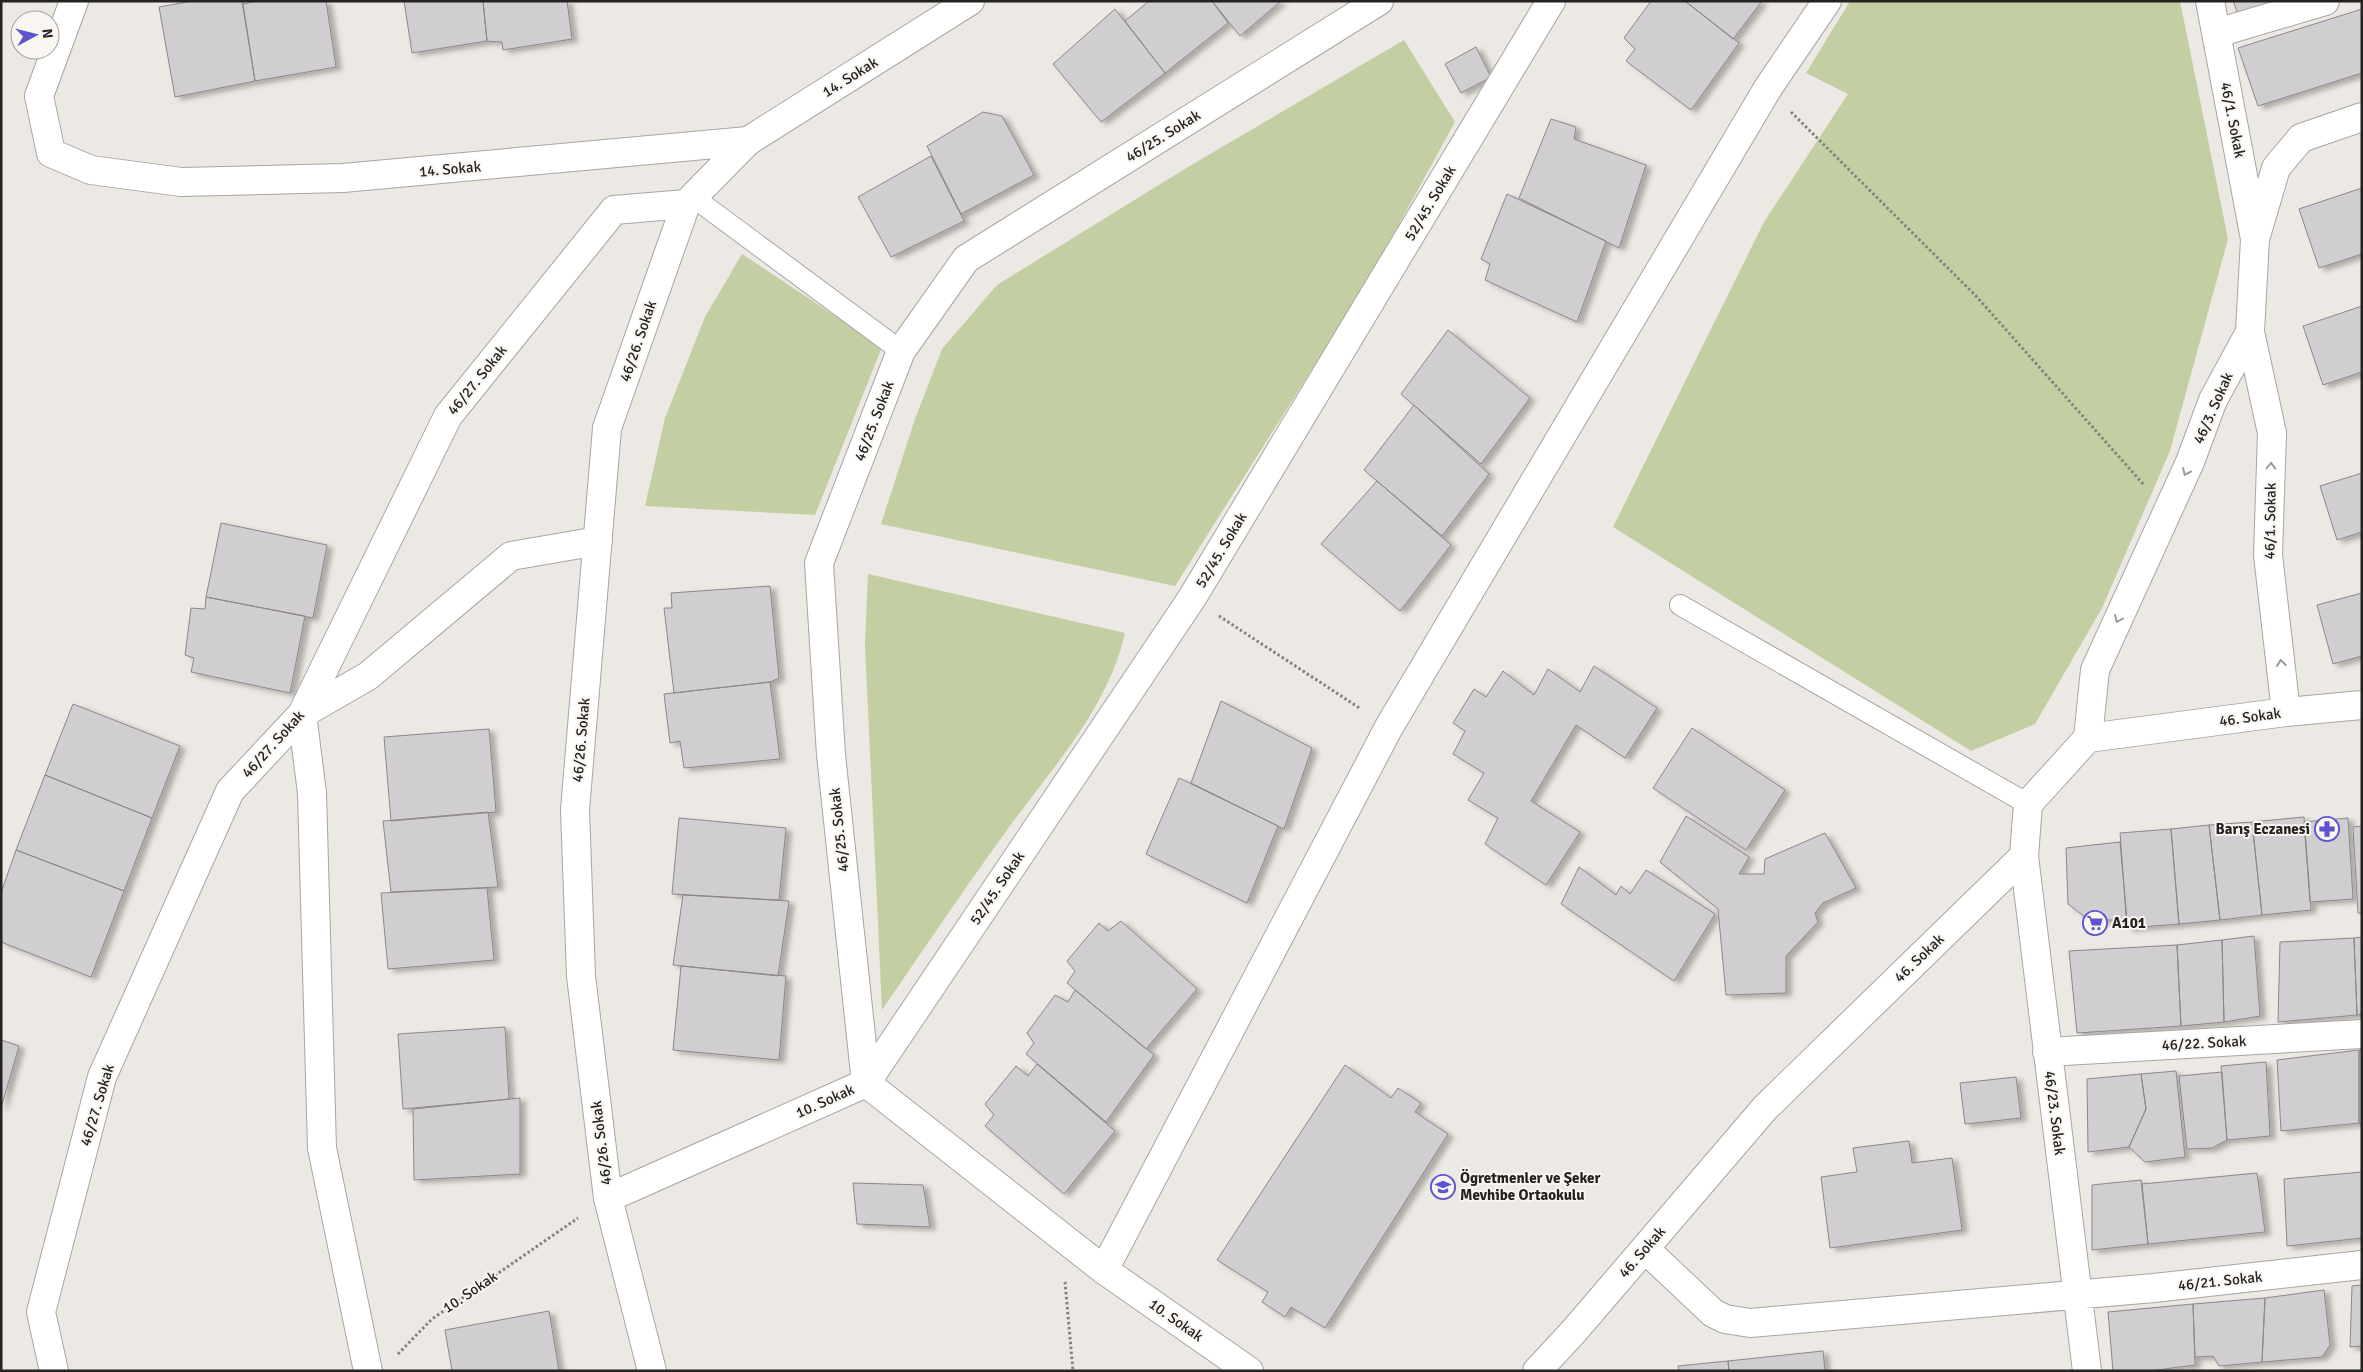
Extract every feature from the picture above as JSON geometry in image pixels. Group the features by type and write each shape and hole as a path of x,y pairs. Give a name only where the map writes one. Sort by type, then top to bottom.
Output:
{"street":[{"name":"14. Sokak","path":"74,1 39,96 51,153 90,170 181,182 343,178 748,141 970,1"},
{"name":"46/25. Sokak","path":"866,1083 831,755 818,563 901,351 966,259 1378,1"},
{"name":"52/45. Sokak","path":"866,1083 1192,598 1551,1"},
{"path":"1104,1270 1389,727 1768,88 1827,1"},
{"name":"46/1. Sokak","path":"2210,1 2255,239"},
{"path":"2217,33 2325,1"},
{"name":"46/3. Sokak","path":"2088,738 2095,670 2190,462 2213,400 2250,332 2255,239 2276,168 2301,138 2362,117"},
{"name":"46/26. Sokak","path":"652,1371 608,1198 581,976 575,810 607,428 690,200 748,141"},
{"name":"46/27. Sokak","path":"54,1371 41,1312 102,1077 230,791 302,714 448,416 614,210 690,200"},
{"name":"46/1. Sokak","path":"2250,332 2272,433 2268,555 2286,712"},
{"path":"368,1371 322,1148 312,793 302,714 368,676 511,556 598,542"},
{"name":"46. Sokak","path":"2088,738 2286,712 2362,705"},
{"path":"2024,856 2028,804 2088,738"},
{"name":"46. Sokak","path":"1538,1371 1765,1108 2024,856"},
{"name":"46/23. Sokak","path":"2024,856 2087,1371"},
{"name":"46/22. Sokak","path":"2047,1052 2362,1034"},
{"name":"10. Sokak","path":"608,1198 866,1083 1104,1270 1249,1371"},
{"name":"46/21. Sokak","path":"1644,1249 1713,1313 1738,1322 1826,1317 2078,1294 2362,1265"}],"lane":[{"path":"690,200 901,351"},
{"path":"1680,605 2028,804"}],"path":[{"path":"1768,88 1976,296 2168,511"},
{"path":"1192,598 1389,727"},
{"name":"10. Sokak","path":"395,1358 432,1318 608,1198"},
{"path":"1072,1371 1064,1269 1104,1270"}],"green space":[{"path":"1850,1 2180,1 2228,239 2170,451 2102,608 2035,724 1971,751 1613,527 1764,222 1848,94 1806,73"},
{"path":"1404,40 1455,122 1369,279 1175,586 881,524 915,419 942,349 997,285 1183,170"},
{"path":"742,254 882,347 815,515 645,506 665,418 705,317"},
{"path":"868,574 1125,633 1117,661 1092,713 1059,761 991,852 882,1010 865,645"}],"building":[{"path":"192,1 242,1 255,81 175,97 159,7"},
{"path":"257,1 326,1 336,67 255,81 243,4"},
{"path":"404,1 483,1 487,41 412,53"},
{"path":"483,1 567,1 572,39 503,50 502,42 487,41"},
{"path":"1149,1 1212,1 1228,23 1165,73 1125,21"},
{"path":"1212,1 1281,1 1240,36"},
{"path":"1651,1 1685,1 1739,43 1691,110 1626,61 1635,49 1624,38"},
{"path":"1685,1 1762,1 1733,39"},
{"path":"2233,1 2290,1 2239,17"},
{"path":"1115,9 1165,73 1101,122 1053,64"},
{"path":"2362,9 2362,73 2258,106 2238,48"},
{"path":"1476,47 1491,77 1461,93 1445,64"},
{"path":"983,112 1002,116 1034,175 961,214 927,146"},
{"path":"1551,119 1576,127 1574,139 1646,165 1619,248 1519,198"},
{"path":"931,156 964,221 891,257 858,197"},
{"path":"2362,188 2362,254 2319,268 2299,209"},
{"path":"1507,194 1606,241 1577,322 1485,280 1490,264 1481,259"},
{"path":"2362,306 2362,372 2323,385 2303,326"},
{"path":"1448,330 1530,398 1481,464 1401,394"},
{"path":"1414,405 1489,474 1442,536 1364,470"},
{"path":"2362,473 2362,532 2337,540 2320,486"},
{"path":"1377,481 1451,545 1400,611 1321,544"},
{"path":"221,523 327,545 313,618 206,597"},
{"path":"770,586 779,678 770,682 674,693 664,608 672,608 671,593"},
{"path":"2362,593 2362,656 2333,664 2317,605"},
{"path":"206,597 305,616 290,693 191,672 194,658 185,655 191,608 205,609"},
{"path":"1594,666 1657,708 1625,758 1576,725 1531,801 1580,832 1546,885 1485,844 1498,818 1468,800 1484,773 1453,754 1465,731 1453,723 1474,689 1486,697 1503,671 1534,695 1548,669 1580,692"},
{"path":"770,682 780,759 684,768 680,741 670,743 664,694"},
{"path":"1221,701 1312,748 1284,829 1191,783"},
{"path":"73,704 180,746 152,818 45,775"},
{"path":"1692,728 1785,790 1746,850 1653,788"},
{"path":"489,729 496,812 391,821 384,737"},
{"path":"45,775 152,818 124,891 16,850"},
{"path":"1179,778 1278,826 1247,903 1146,854"},
{"path":"488,812 498,887 391,892 383,821"},
{"path":"1686,816 1749,857 1739,874 1764,874 1765,859 1825,833 1856,888 1823,903 1815,913 1818,922 1786,956 1786,993 1726,995 1718,909 1660,862"},
{"path":"2304,817 2311,910 2262,915 2252,822"},
{"path":"679,818 786,828 779,900 672,894"},
{"path":"2348,818 2353,899 2310,902 2304,822"},
{"path":"2252,822 2262,915 2220,920 2209,825"},
{"path":"2209,825 2220,920 2179,924 2171,829"},
{"path":"2362,826 2362,913 2358,913 2353,827"},
{"path":"2171,829 2179,924 2127,928 2120,833"},
{"path":"2120,842 2127,920 2089,920 2068,904 2066,848"},
{"path":"16,850 124,891 91,977 1,942 1,893"},
{"path":"1579,867 1616,895 1621,886 1630,894 1646,870 1715,914 1674,981 1561,904"},
{"path":"487,888 494,960 388,969 381,893"},
{"path":"683,895 789,901 778,976 673,965"},
{"path":"1121,921 1197,989 1146,1049 1067,983 1075,971 1067,961 1099,923 1108,931"},
{"path":"2254,936 2260,1016 2224,1022 2222,940"},
{"path":"2362,937 2362,1014 2357,1015 2354,938"},
{"path":"2354,938 2357,1015 2278,1022 2280,942"},
{"path":"2222,940 2224,1022 2181,1026 2177,945"},
{"path":"2177,945 2181,1026 2077,1033 2069,951"},
{"path":"681,966 786,976 779,1060 673,1050"},
{"path":"1075,990 1154,1055 1106,1122 1026,1054 1034,1043 1027,1033 1055,995 1068,1002"},
{"path":"505,1027 509,1099 403,1109 398,1034"},
{"path":"1,1040 19,1046 1,1108"},
{"path":"2359,1050 2359,1123 2281,1131 2277,1060"},
{"path":"2359,1050 2362,1050 2362,1123 2359,1123"},
{"path":"2266,1062 2270,1136 2227,1140 2221,1066"},
{"path":"1037,1064 1115,1131 1064,1194 985,1126 994,1115 985,1104 1016,1066 1028,1076"},
{"name":"Ögretmenler ve Şeker Mevhibe Ortaokulu","path":"1345,1065 1391,1098 1398,1088 1421,1103 1415,1112 1448,1134 1325,1328 1291,1307 1285,1317 1262,1302 1268,1292 1217,1260"},
{"path":"2176,1071 2185,1157 2145,1162 2129,1147 2146,1109 2141,1074"},
{"path":"2222,1072 2227,1140 2212,1148 2187,1149 2179,1076"},
{"path":"2141,1074 2146,1109 2129,1147 2088,1152 2087,1079"},
{"path":"2016,1077 2021,1118 1965,1124 1960,1083"},
{"path":"520,1098 520,1174 414,1180 413,1109"},
{"path":"1909,1141 1912,1163 1952,1158 1962,1230 1830,1248 1821,1177 1857,1172 1853,1148"},
{"path":"2362,1172 2362,1238 2287,1246 2284,1179"},
{"path":"2257,1173 2265,1232 2148,1244 2142,1184"},
{"path":"2141,1180 2148,1244 2092,1250 2092,1185"},
{"path":"853,1183 923,1185 930,1227 857,1224"},
{"path":"2362,1285 2362,1346 2350,1347 2352,1286"},
{"path":"2324,1290 2330,1345 2322,1357 2262,1362 2265,1298"},
{"path":"2265,1298 2262,1362 2219,1366 2213,1356 2195,1357 2193,1304"},
{"path":"2193,1304 2195,1365 2149,1371 2113,1371 2108,1312"},
{"path":"549,1311 559,1371 452,1371 445,1330"},
{"path":"1823,1351 1825,1371 1729,1371 1728,1361"},
{"path":"1728,1361 1729,1371 1679,1371 1678,1366"}],"place":[{"name":"Barış Eczanesi","path":"2327,829"},
{"name":"A101","path":"2095,923"},
{"name":"Ögretmenler ve Şeker Mevhibe Ortaokulu","path":"1443,1187"}]}
